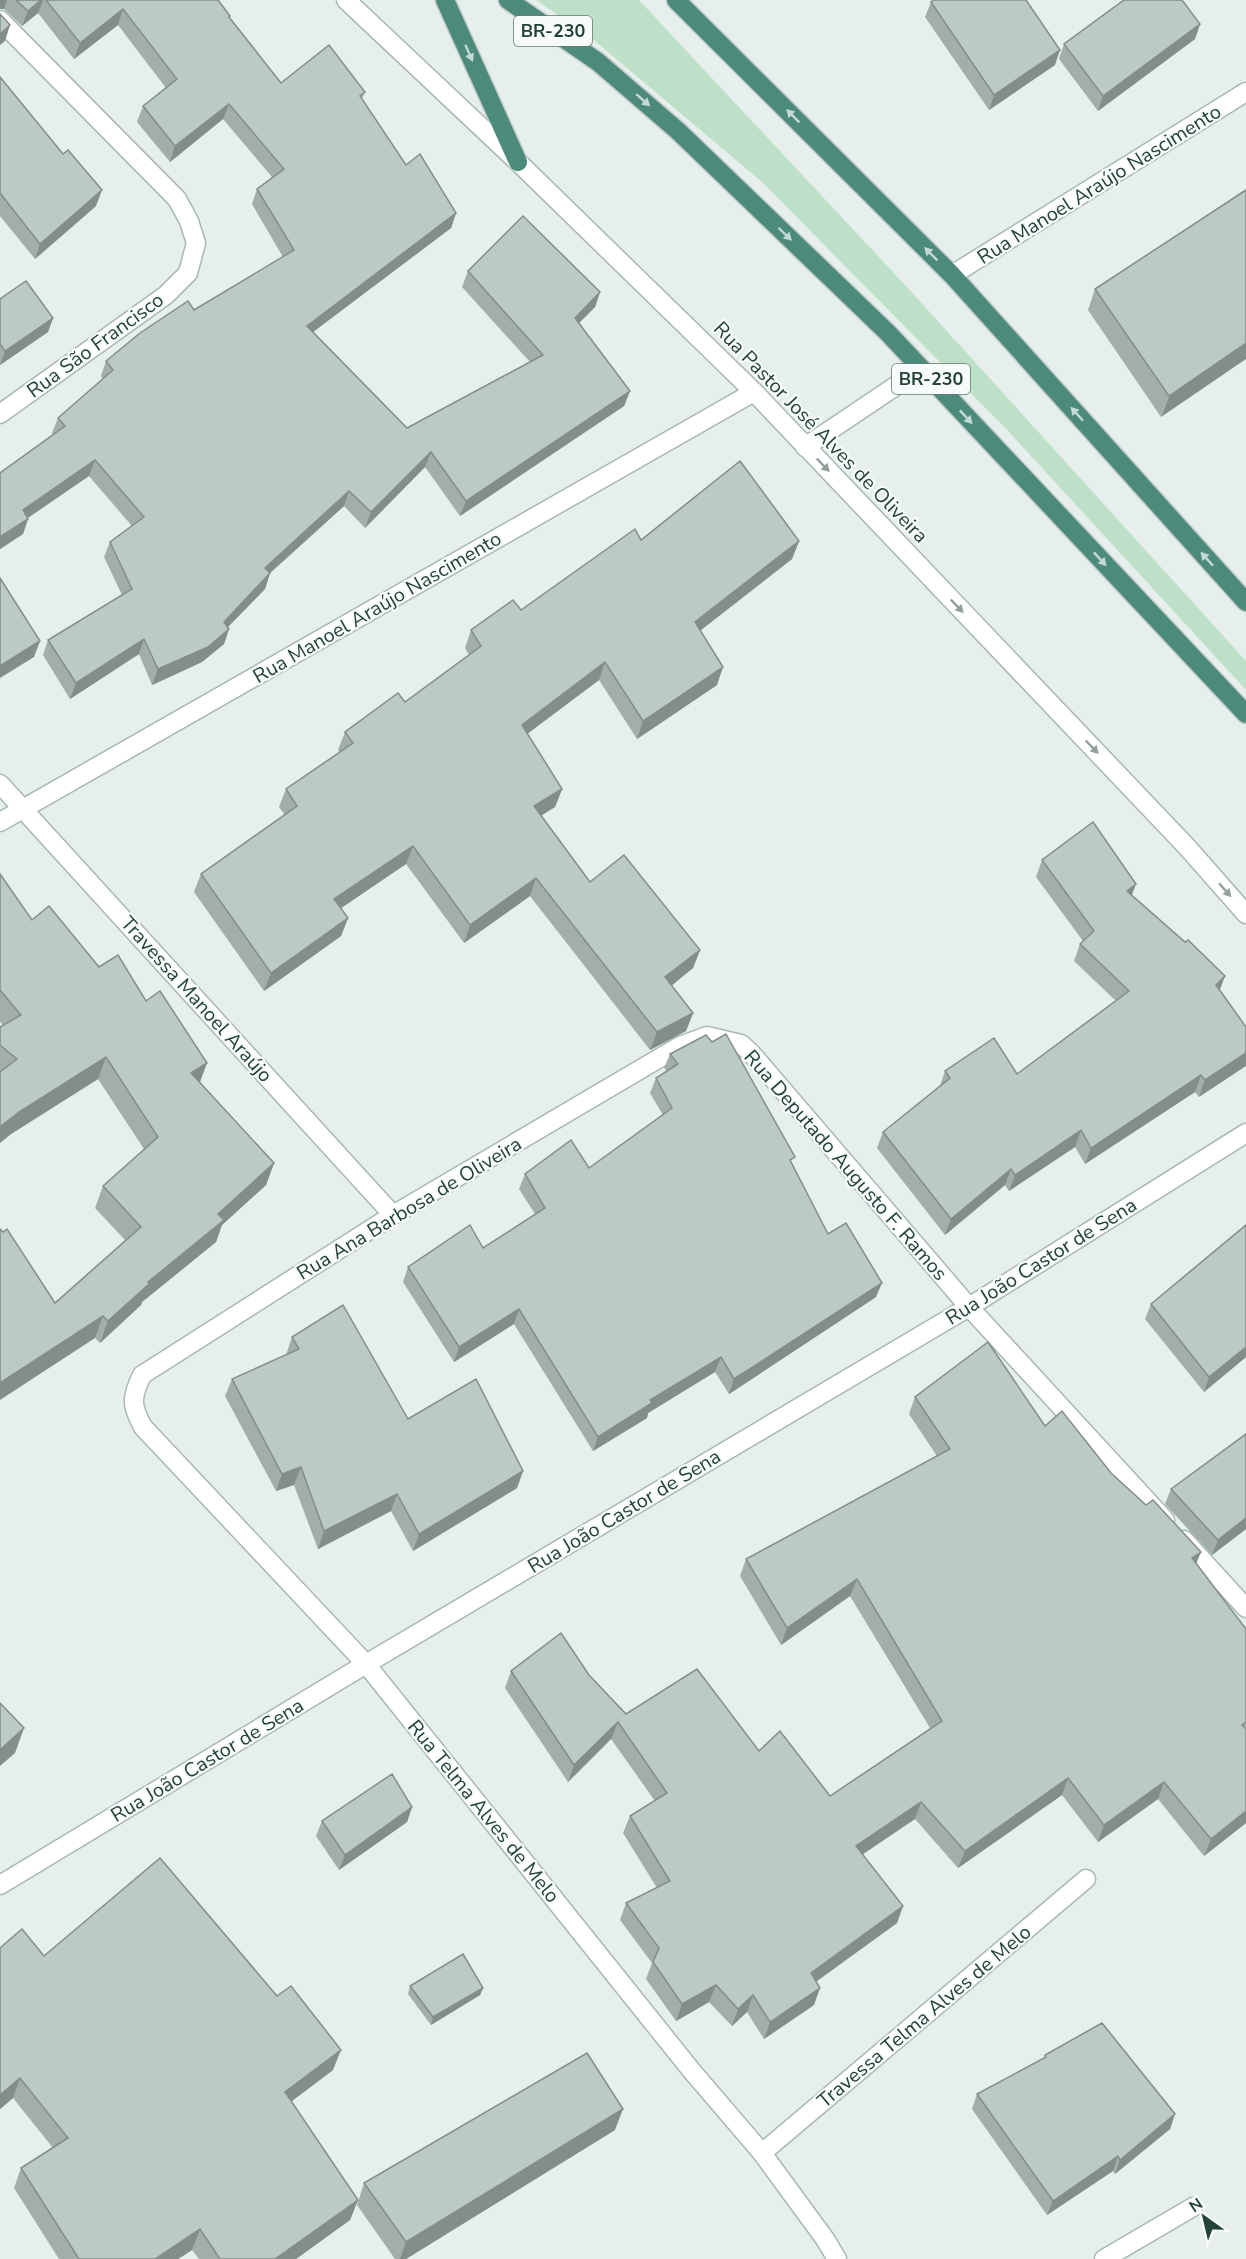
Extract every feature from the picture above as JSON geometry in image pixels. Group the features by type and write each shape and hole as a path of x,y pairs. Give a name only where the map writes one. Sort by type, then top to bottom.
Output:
{"highway":[{"path":"445,0 518,162"},
{"name":"BR-230","path":"508,0 598,62 678,131 888,333 1246,714"},
{"path":"676,0 952,275 1246,602"}],"street":[{"name":"Rua Pastor José Alves de Oliveira","path":"346,0 518,162 753,392 1187,847 1246,914"},
{"name":"Rua São Francisco","path":"0,21 177,199 189,221 196,243 188,273 166,295 0,414"},
{"name":"Rua Manoel Araújo Nascimento","path":"952,275 1246,92"},
{"path":"805,447 921,369"},
{"name":"Rua Manoel Araújo Nascimento","path":"0,822 753,392"},
{"name":"Travessa Manoel Araújo","path":"0,784 393,1215"},
{"name":"Rua Deputado Augusto F. Ramos","path":"680,1046 707,1036 741,1044 969,1307 1246,1608"},
{"name":"Rua Ana Barbosa de Oliveira","path":"142,1375 393,1215 680,1046"},
{"name":"Rua João Castor de Sena","path":"0,1885 366,1664 969,1307 1246,1133"},
{"name":"Rua Telma Alves de Melo","path":"142,1375 133,1394 134,1411 143,1427 366,1664 691,2070 762,2153 837,2259"},
{"name":"Travessa Telma Alves de Melo","path":"762,2153 1086,1879"},
{"path":"1104,2259 1193,2207"}],"green space":[{"path":"536,0 639,0 906,286 1246,661 1246,690 1009,432 762,182 589,36"}],"building":[{"path":"16,0 41,0 28,11"},
{"path":"46,0 218,0 281,83 329,45 365,92 360,96 406,165 420,154 456,213 307,326 407,428 543,355 468,271 523,216 600,292 575,318 630,391 466,501 431,452 371,512 349,491 265,568 270,573 224,622 229,629 208,647 158,669 144,639 76,683 48,640 132,589 110,542 144,517 95,460 23,510 28,519 0,537 0,473 65,426 58,418 113,370 106,361 140,333 188,301 194,310 294,250 257,189 284,169 229,104 175,146 143,106 177,79 123,9 80,43"},
{"path":"934,0 1026,0 1060,50 994,95 931,2"},
{"path":"1124,0 1182,0 1200,24 1103,96 1064,44"},
{"path":"0,14 10,25 0,34"},
{"path":"0,77 63,154 68,150 102,190 40,244 0,193"},
{"path":"1246,190 1246,343 1169,396 1095,289"},
{"path":"26,281 53,318 5,351 0,344 0,299"},
{"path":"740,461 799,541 695,622 723,667 643,721 605,662 522,725 562,789 534,806 590,882 624,855 700,950 665,977 693,1013 657,1032 536,878 470,925 413,846 334,899 348,918 271,973 201,874 297,806 286,789 353,743 345,732 398,693 405,702 481,646 471,630 513,600 521,610 635,529 641,540"},
{"path":"0,578 40,641 0,666"},
{"path":"1093,822 1136,884 1127,891 1185,942 1188,940 1225,976 1216,985 1246,1027 1246,1053 1205,1080 1201,1075 1091,1148 1081,1130 1015,1175 1011,1169 951,1219 883,1132 950,1078 945,1071 994,1038 1017,1074 1129,991 1080,944 1094,931 1042,860"},
{"path":"0,874 32,920 49,906 99,967 118,955 146,1001 160,991 207,1063 191,1073 274,1163 218,1214 224,1220 148,1282 149,1284 108,1321 103,1316 0,1383 0,1229 3,1232 7,1229 55,1303 141,1227 103,1186 158,1137 106,1057 19,1112 0,1127 0,1072 17,1059 0,1045 0,1027 21,1015 0,990"},
{"path":"726,1034 795,1157 790,1160 828,1234 846,1223 882,1283 734,1379 721,1357 650,1400 652,1403 598,1437 519,1309 459,1347 408,1267 470,1225 483,1248 545,1208 525,1174 571,1140 589,1168 672,1108 656,1078 678,1064 670,1054 706,1035 712,1042"},
{"path":"1246,1225 1246,1347 1209,1377 1151,1304"},
{"path":"343,1305 408,1419 476,1379 523,1471 419,1534 397,1494 324,1531 301,1467 282,1474 232,1379 299,1349 292,1337"},
{"path":"988,1342 1045,1426 1062,1411 1111,1473 1146,1505 1153,1500 1201,1552 1192,1558 1246,1629 1246,1722 1242,1725 1246,1729 1246,1811 1211,1839 1164,1782 1104,1825 1068,1778 965,1851 921,1802 856,1846 903,1906 811,1973 820,1988 770,2022 753,1995 738,2009 716,1985 682,2004 653,1962 659,1948 626,1903 670,1881 630,1816 667,1793 618,1722 574,1765 511,1671 561,1633 589,1675 626,1714 697,1669 759,1751 780,1731 830,1796 942,1721 857,1579 787,1628 746,1559 950,1449 915,1397"},
{"path":"1246,1434 1246,1518 1218,1540 1171,1489"},
{"path":"0,1703 24,1728 0,1750"},
{"path":"392,1774 412,1807 345,1855 322,1821"},
{"path":"160,1858 277,1996 291,1986 341,2050 285,2092 358,2200 275,2259 220,2259 200,2229 155,2259 79,2259 21,2168 68,2138 20,2078 0,2095 0,1948 22,1929 44,1956"},
{"path":"463,1954 483,1988 433,2017 410,1986"},
{"path":"1102,2023 1175,2114 1120,2160 1118,2156 1053,2201 977,2094 1046,2057 1045,2055"},
{"path":"587,2053 623,2109 406,2242 364,2183"}]}
